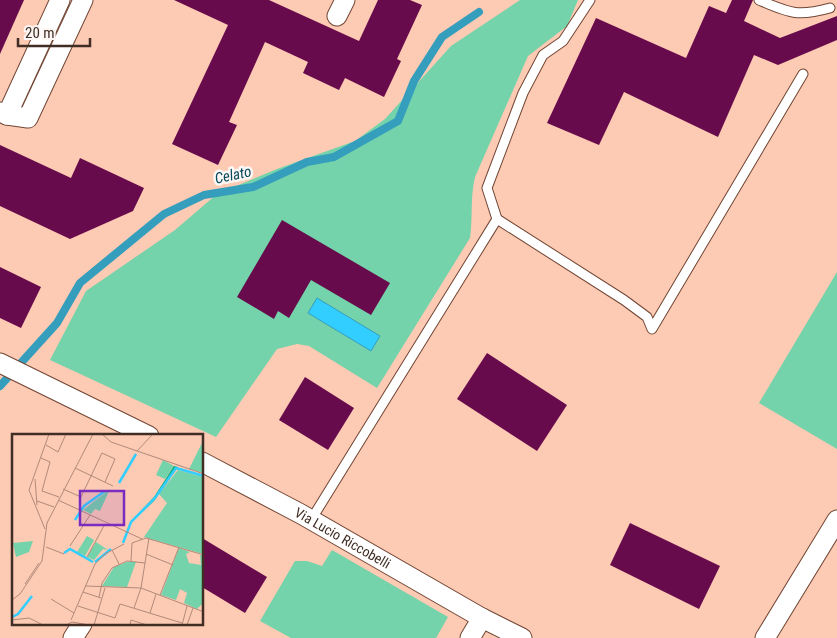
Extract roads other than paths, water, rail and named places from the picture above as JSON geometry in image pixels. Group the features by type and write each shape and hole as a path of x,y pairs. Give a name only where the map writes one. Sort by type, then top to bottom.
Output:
{"street":[{"path":"60,0 3,114 28,118 83,0"},
{"path":"0,363 145,434"},
{"name":"Via Lucio Riccobelli","path":"204,463 311,520 482,618 522,638"},
{"path":"766,638 837,520"},
{"path":"470,638 482,618"},
{"path":"73,638 81,626"}],"lane":[{"path":"590,0 563,41 543,55 523,93 487,188 497,219 624,300 647,317 652,329 803,74"},
{"path":"759,0 789,13 810,14 830,8"},
{"path":"311,520 497,219"}],"water":[{"path":"317,298 380,336 371,351 308,313"}],"waterway":[{"name":"Celato","path":"0,386 57,323 80,283 164,214 204,195 253,187 307,162 334,157 398,121 414,81 442,37 479,12"}]}
